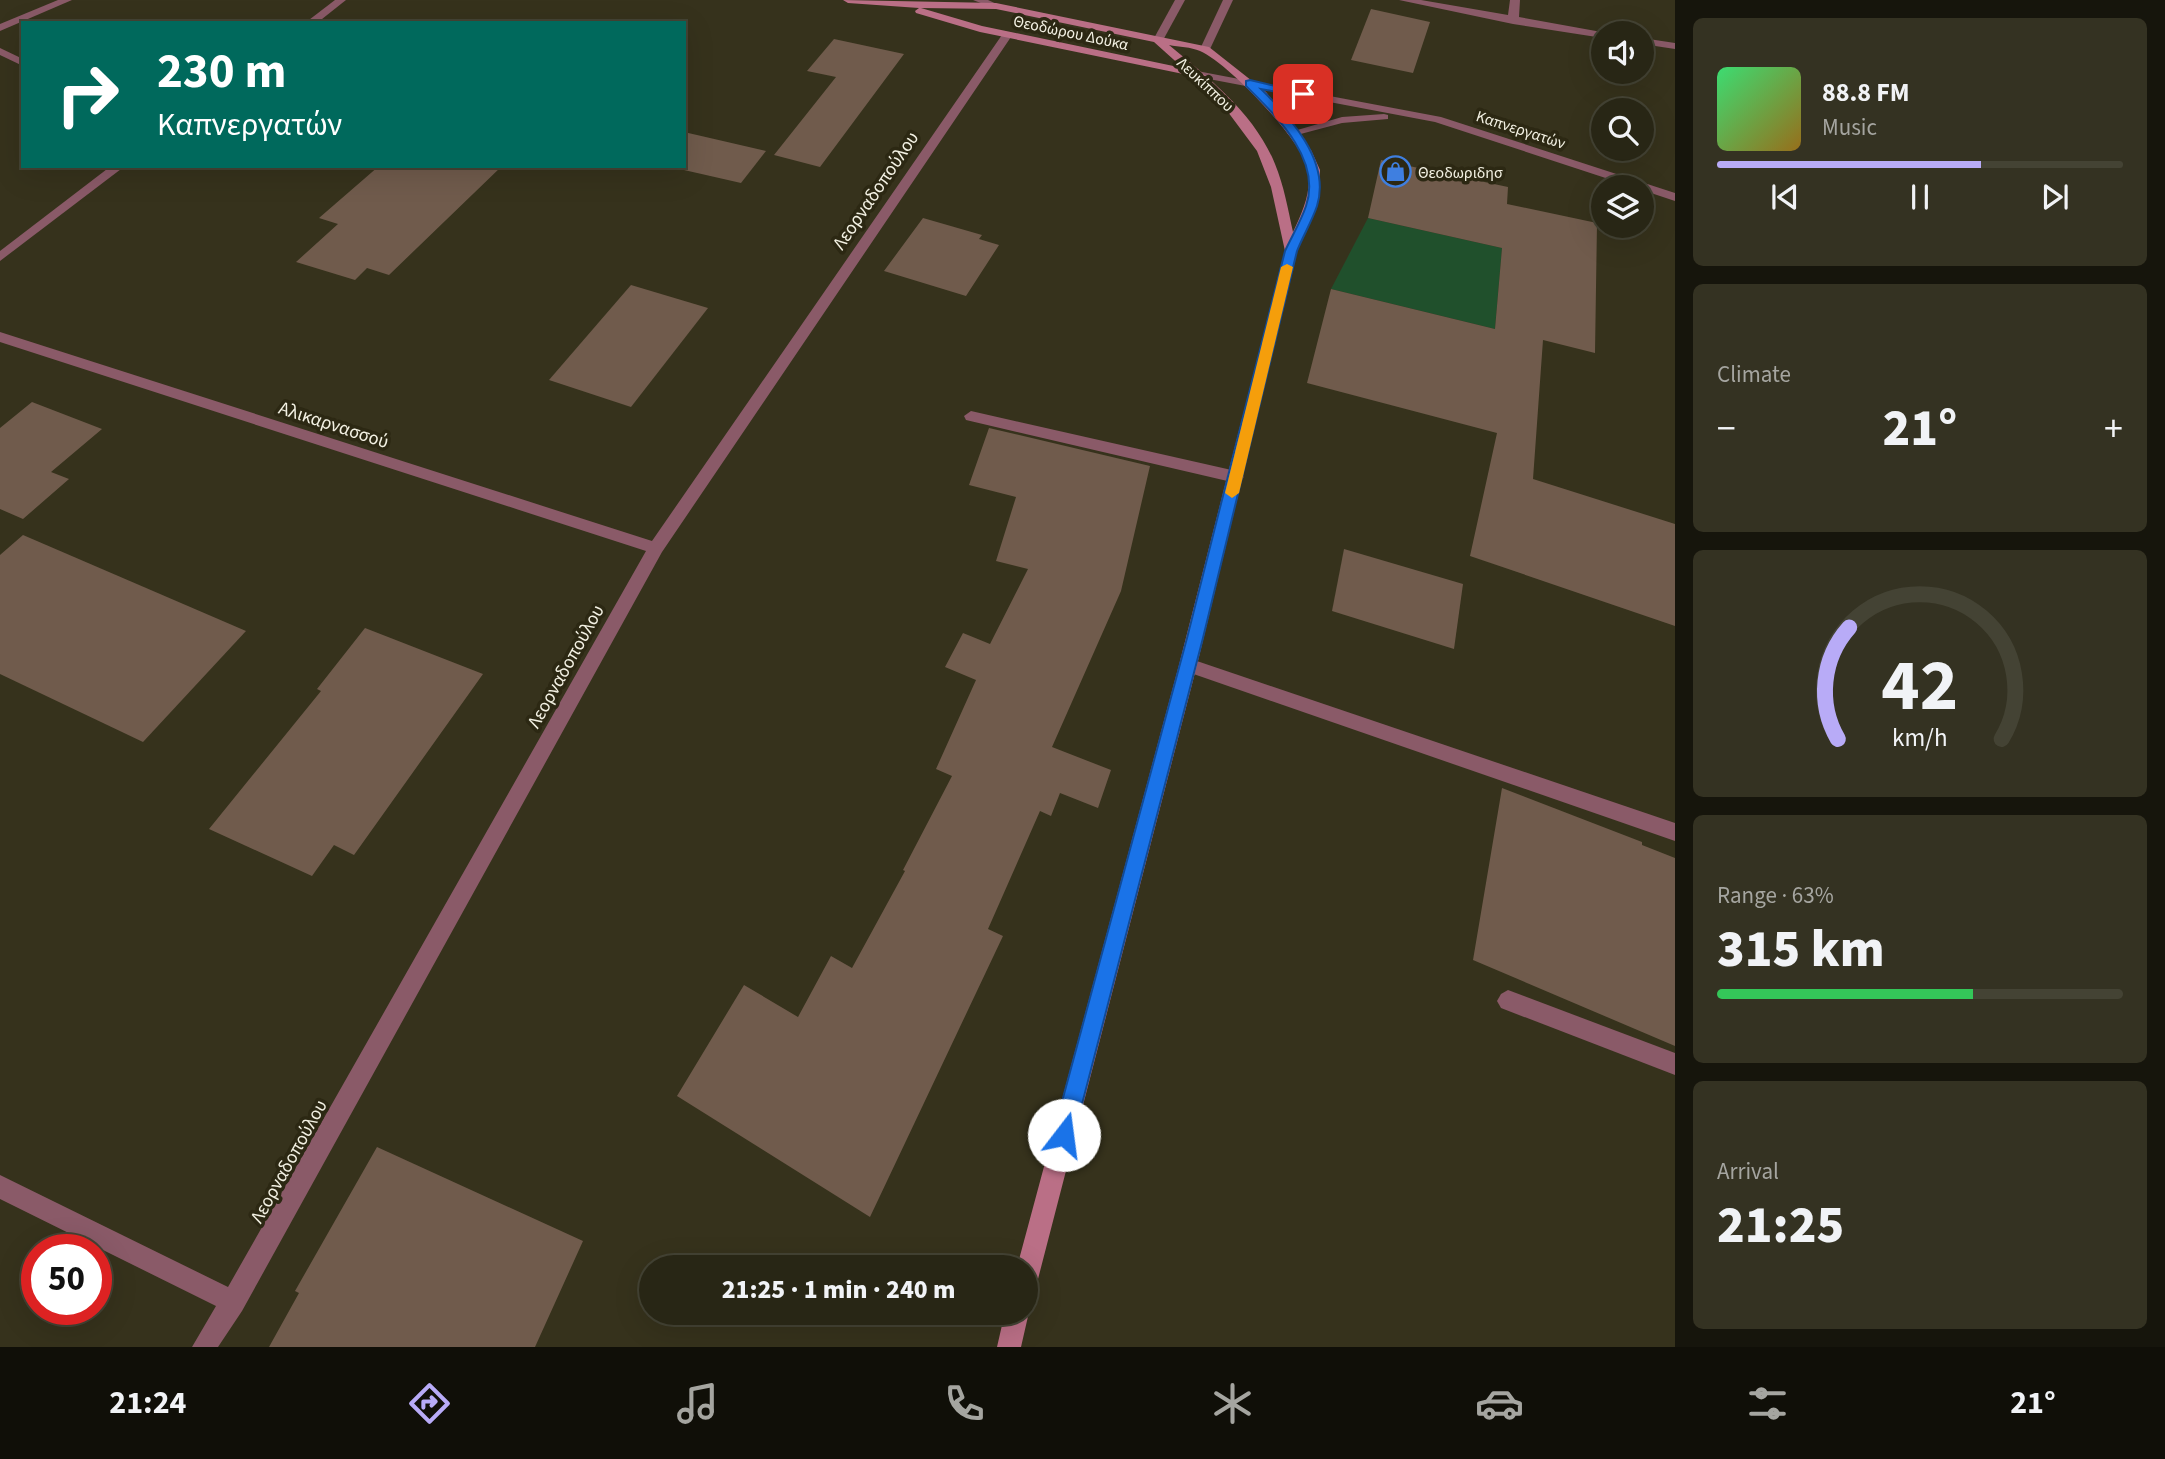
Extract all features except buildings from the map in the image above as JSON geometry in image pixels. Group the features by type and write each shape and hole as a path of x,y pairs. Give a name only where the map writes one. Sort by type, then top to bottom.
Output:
{"main road":[{"name":"Θεοδώρου Δούκα","path":"848,0 900,5 996,6 1205,49"},
{"name":"Θεοδώρου Δούκα","path":"900,5 1008,34 1197,74"},
{"name":"Λευκίππου","path":"1158,40 1228,103 1264,153 1291,251"},
{"name":"Λευκίππου","path":"1032,1255 1188,665 1291,251 1312,204 1314,170 1293,133 1278,112 1250,83 1205,49"},
{"path":"1009,1347 1014,1325"}],"street":[{"path":"0,28 67,0"},
{"path":"313,21 341,0"},
{"path":"978,0 996,6"},
{"path":"1158,40 1180,0"},
{"path":"1205,49 1228,0"},
{"path":"1404,0 1591,33"},
{"path":"1513,21 1515,0"},
{"name":"Λεορναδοπούλου","path":"204,1347 233,1302 656,548 1008,34"},
{"path":"1654,43 1675,46"},
{"path":"0,51 21,61"},
{"name":"Καπνεργατών","path":"1197,74 1437,119 1675,197"},
{"name":"Καπνεργατών","path":"1293,133 1342,120 1370,117 1437,119"},
{"path":"0,257 116,168"},
{"name":"Αλικαρνασσού","path":"0,337 656,548"},
{"path":"971,416 1236,477"},
{"path":"1188,665 1675,832"},
{"path":"1508,1001 1675,1064"},
{"path":"0,1186 233,1302"}],"green space":[{"path":"1368,218 1502,248 1495,329 1331,289"}],"slow traffic":[{"path":"1232,493 1287,267"}],"place":[{"name":"Θεοδωριδησ","path":"1395,172"}],"route":[{"path":"1064,1135 1195,638 1291,251 1312,204 1314,170 1305,150 1278,112 1250,83 1303,94"}]}
